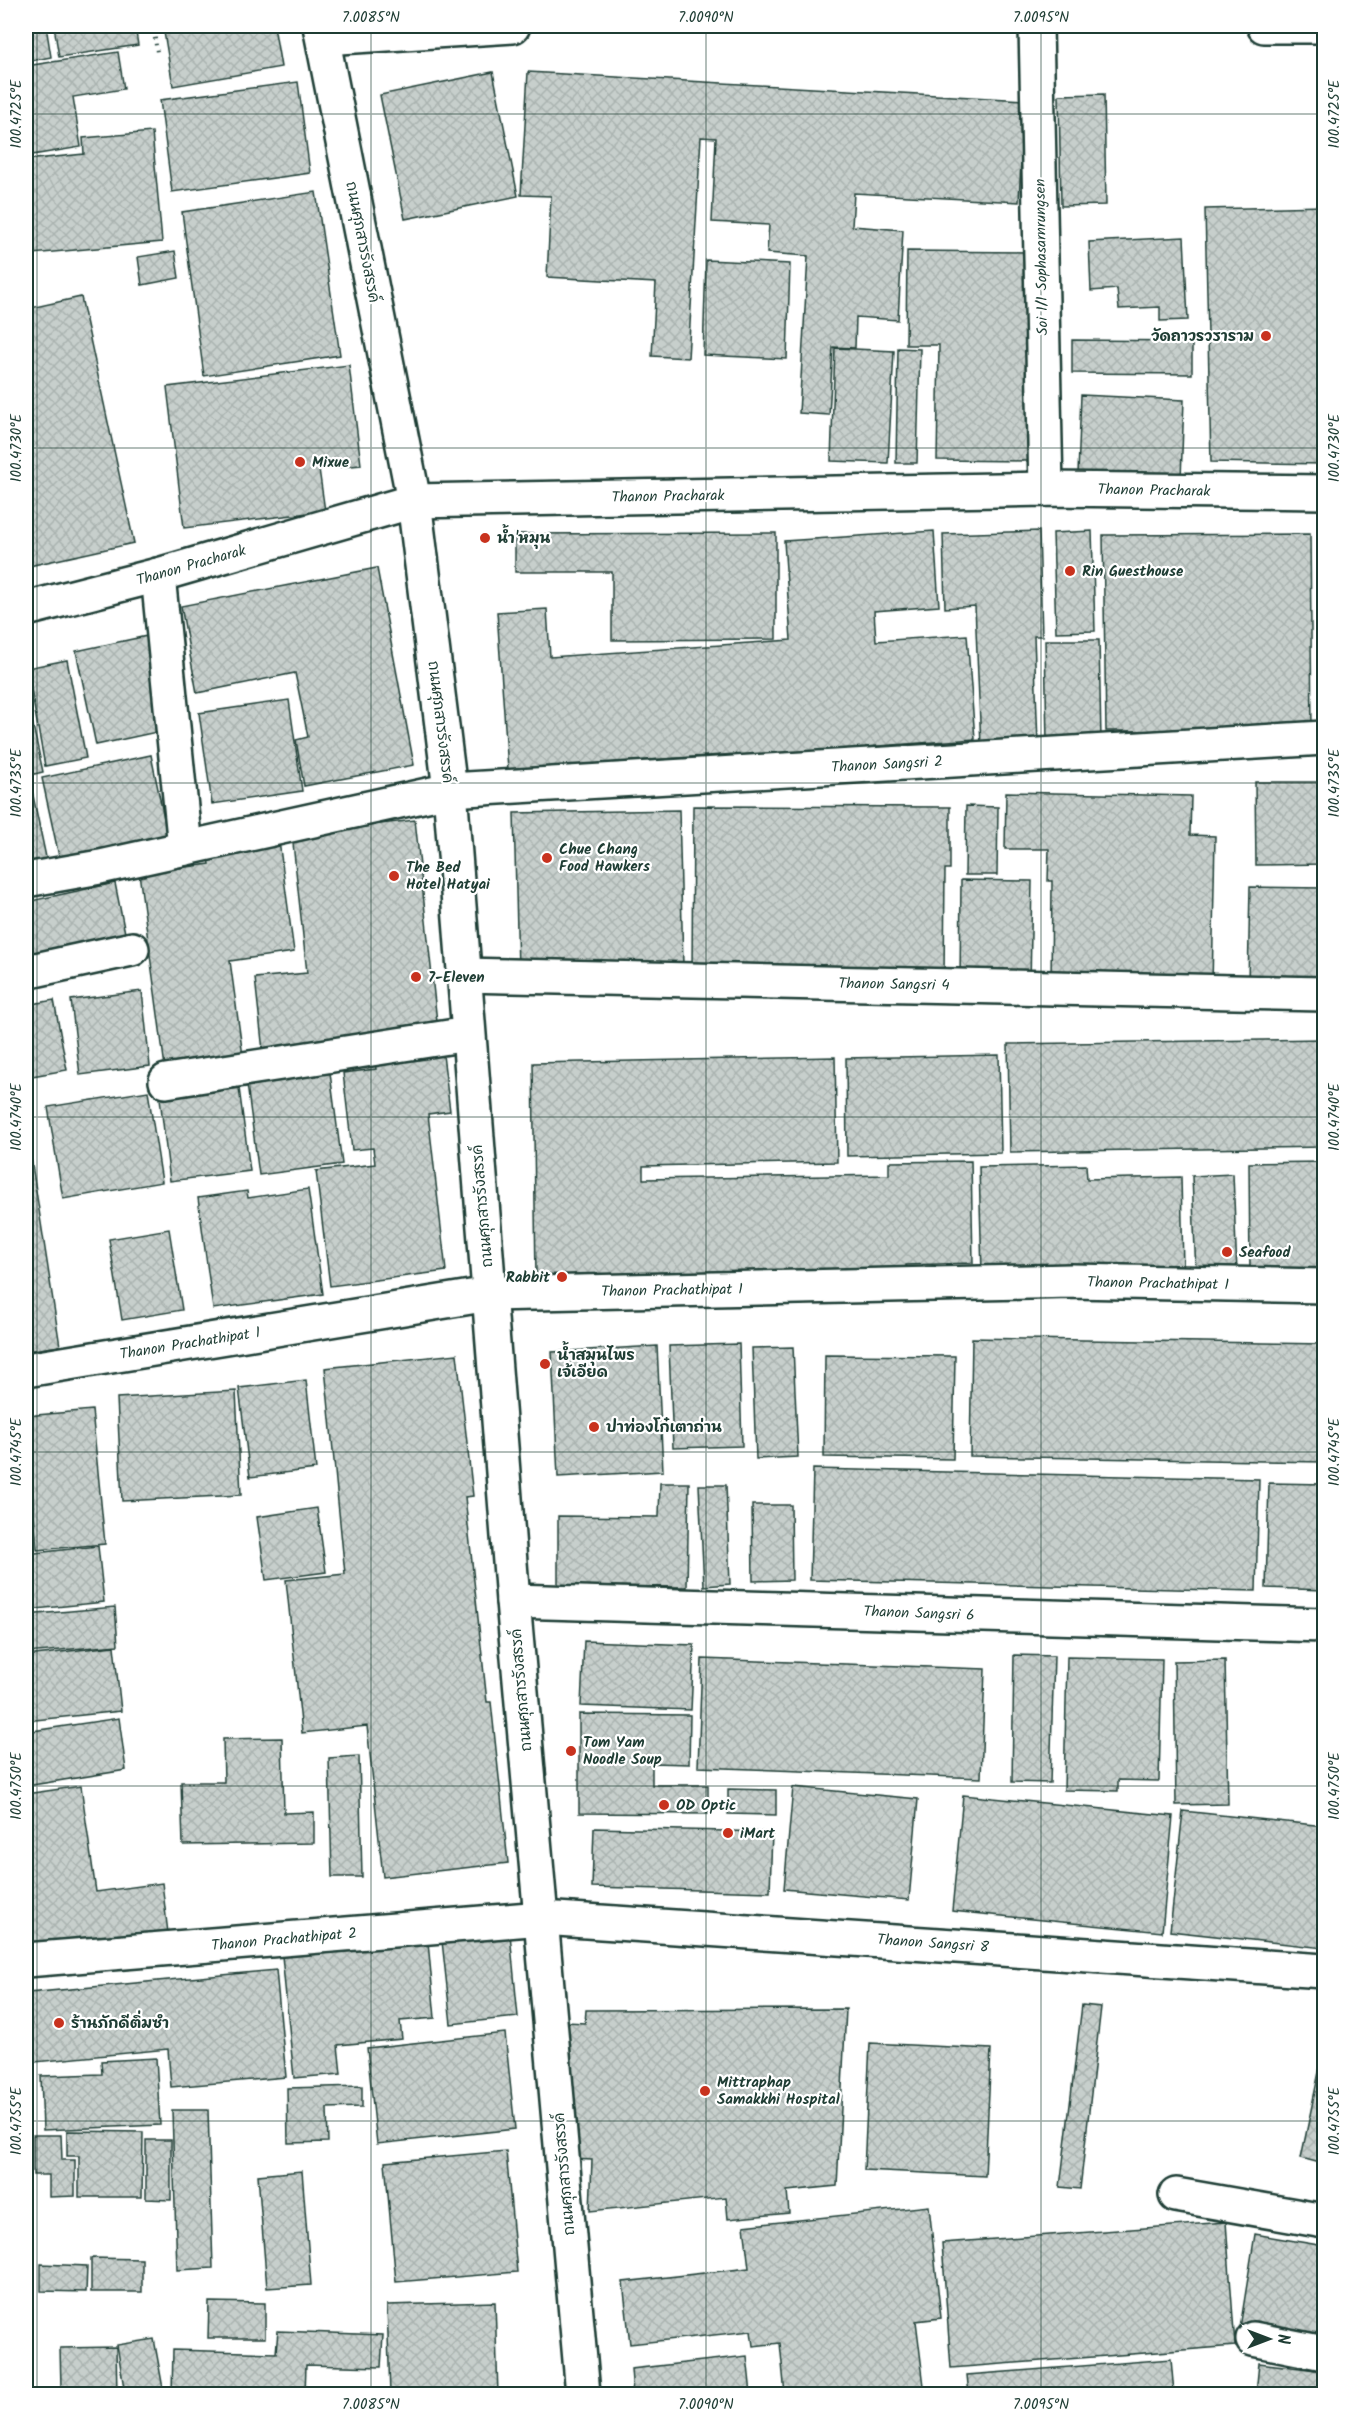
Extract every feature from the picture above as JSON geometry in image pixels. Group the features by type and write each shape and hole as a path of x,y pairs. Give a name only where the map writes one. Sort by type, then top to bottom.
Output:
{"street":[{"path":"322,32 513,26"},
{"name":"Soi 1/1 Sophasarnrungsen","path":"1036,26 1046,489"},
{"path":"1264,26 1324,26"},
{"name":"ถนนศุภสารรังสรรค์","path":"322,32 414,501 450,790 513,1600 583,2394"},
{"name":"Thanon Pracharak","path":"26,609 158,575 414,501 1046,489 1324,492"},
{"path":"158,575 185,848"},
{"name":"Thanon Sangsri 2","path":"26,880 100,867 450,790 1324,738"},
{"path":"26,972 132,949"},
{"name":"Thanon Sangsri 4","path":"464,975 1324,994"},
{"path":"166,1081 468,1034"},
{"name":"Thanon Prachathipat 1","path":"26,1371 489,1294 1071,1281 1324,1286"},
{"name":"Thanon Sangsri 6","path":"513,1600 1324,1625"},
{"name":"Thanon Prachathipat 2","path":"26,1959 542,1918"},
{"name":"Thanon Sangsri 8","path":"542,1918 1324,1971"},
{"path":"1176,2195 1324,2221"},
{"path":"1253,2339 1324,2353"}],"path":[{"path":"153,26 157,52"}],"building":[{"path":"26,26 46,26 51,57 26,62"},
{"path":"54,26 135,26 138,45 59,57"},
{"path":"205,26 274,26 281,67 173,86 164,32"},
{"path":"118,52 124,89 73,97 81,147 26,156 26,66"},
{"path":"493,72 518,196 405,219 380,95"},
{"path":"528,72 1024,100 1019,202 854,193 852,226 903,230 898,320 856,317 855,348 833,347 829,415 799,413 808,256 767,253 769,225 712,222 716,138 701,137 688,358 652,356 656,283 547,277 551,196 521,195"},
{"path":"298,82 310,173 172,192 160,100"},
{"path":"1104,94 1106,205 1061,206 1059,95"},
{"path":"152,132 162,242 32,254 26,160 84,154 83,138"},
{"path":"316,192 340,355 204,376 182,212"},
{"name":"วัดถาวรวราราม","path":"1324,206 1324,464 1211,462 1205,209"},
{"path":"1184,237 1188,320 1160,321 1160,307 1119,309 1117,289 1091,291 1089,242"},
{"path":"175,251 179,278 142,285 138,257"},
{"path":"907,251 1030,252 1028,461 937,460 939,345 906,345"},
{"path":"706,260 790,264 787,359 703,355"},
{"path":"81,297 134,543 29,566 26,548 26,309"},
{"path":"1072,340 1192,341 1192,374 1072,373"},
{"path":"835,348 894,351 888,463 831,461"},
{"path":"898,348 920,349 917,463 896,463"},
{"path":"349,365 361,465 319,469 325,511 184,528 167,387"},
{"path":"1081,395 1184,400 1181,478 1078,474"},
{"path":"934,531 939,606 874,611 876,641 967,635 975,739 866,747 867,758 736,768 735,754 508,770 497,612 547,609 550,657 791,640 784,541"},
{"path":"1039,531 1042,636 1034,636 1038,744 981,746 975,606 945,608 943,534"},
{"path":"1092,531 1095,631 1056,632 1053,533"},
{"path":"776,533 776,639 612,640 612,572 515,572 515,534"},
{"path":"1310,534 1312,731 1106,731 1103,535"},
{"path":"377,568 414,765 304,786 296,740 308,737 295,673 197,693 181,606"},
{"path":"147,636 166,730 96,745 76,651"},
{"path":"1045,640 1099,640 1101,741 1047,742"},
{"path":"67,660 86,758 45,766 27,668"},
{"path":"26,693 43,772 26,776"},
{"path":"289,700 302,791 212,804 199,713"},
{"path":"151,755 168,838 60,861 42,778"},
{"path":"1255,782 1324,782 1324,864 1256,865"},
{"path":"31,786 47,862 26,866 26,787"},
{"path":"1006,792 1191,796 1190,835 1215,836 1212,986 1051,983 1052,881 1048,881 1049,849 1005,849"},
{"path":"693,806 950,807 950,869 945,869 944,978 692,976"},
{"path":"966,806 998,807 997,875 965,875"},
{"path":"679,810 683,965 518,969 514,813"},
{"path":"415,820 438,1031 263,1051 255,978 307,973 292,834"},
{"path":"279,841 294,952 230,961 243,1056 165,1067 139,873 210,864 208,851"},
{"path":"961,880 1032,881 1030,984 960,983"},
{"path":"115,883 126,938 26,959 26,902"},
{"path":"1250,887 1324,888 1324,985 1248,984"},
{"path":"142,991 150,1066 80,1075 71,1000"},
{"path":"54,1000 67,1070 26,1077 26,1005"},
{"path":"1322,1039 1324,1147 1010,1152 1008,1044"},
{"path":"443,1055 450,1111 428,1114 446,1271 330,1286 316,1171 375,1164 373,1148 352,1150 343,1073 376,1069 375,1063"},
{"path":"999,1055 1001,1153 847,1156 846,1058"},
{"path":"835,1057 837,1162 643,1166 643,1179 889,1175 889,1162 971,1161 973,1263 906,1265 906,1271 536,1277 533,1063"},
{"path":"330,1073 342,1164 259,1175 247,1084"},
{"path":"239,1088 250,1171 170,1181 160,1098"},
{"path":"148,1091 162,1182 63,1199 48,1107"},
{"path":"31,1158 60,1346 26,1351 26,1159"},
{"path":"1324,1162 1324,1270 1250,1269 1249,1163"},
{"path":"1086,1165 1087,1179 1181,1177 1183,1269 982,1273 979,1167"},
{"path":"1233,1174 1237,1273 1196,1275 1192,1176"},
{"path":"308,1189 323,1294 213,1309 198,1198 247,1191 248,1198"},
{"path":"169,1229 182,1310 122,1320 109,1239"},
{"path":"972,1338 1324,1344 1324,1462 970,1456"},
{"path":"739,1344 742,1446 673,1448 669,1346"},
{"path":"657,1346 663,1471 558,1477 552,1352"},
{"path":"793,1347 798,1457 756,1459 752,1348"},
{"path":"457,1354 473,1496 465,1497 487,1702 491,1702 508,1863 383,1877 367,1726 302,1733 286,1580 345,1574 325,1368"},
{"path":"825,1355 955,1356 953,1459 824,1457"},
{"path":"306,1380 316,1469 250,1477 239,1388"},
{"path":"236,1391 241,1495 122,1501 117,1398"},
{"path":"92,1410 105,1544 37,1550 26,1416"},
{"path":"813,1469 1259,1479 1256,1591 810,1580"},
{"path":"660,1483 689,1483 687,1587 558,1586 558,1516 659,1517"},
{"path":"1269,1483 1324,1484 1324,1590 1266,1588"},
{"path":"699,1485 726,1485 730,1584 704,1586"},
{"path":"752,1505 791,1505 792,1580 753,1581"},
{"path":"317,1508 326,1572 266,1580 257,1517"},
{"path":"98,1546 104,1602 26,1610 26,1554"},
{"path":"115,1607 118,1645 26,1653 26,1615"},
{"path":"584,1641 694,1645 691,1710 581,1706"},
{"path":"114,1646 121,1711 26,1721 26,1656"},
{"path":"1014,1655 1054,1656 1050,1783 1012,1782"},
{"path":"1067,1657 1162,1659 1159,1781 1118,1780 1118,1791 1064,1790"},
{"path":"702,1659 985,1669 981,1778 698,1767"},
{"path":"1225,1660 1228,1804 1176,1805 1174,1661"},
{"path":"579,1714 690,1715 689,1764 652,1763 652,1785 708,1785 708,1814 579,1813"},
{"path":"119,1718 126,1770 26,1786 26,1732"},
{"path":"282,1738 284,1813 314,1812 314,1843 183,1845 181,1782 224,1782 223,1739"},
{"path":"359,1756 362,1877 332,1877 329,1758"},
{"path":"81,1786 96,1892 162,1883 168,1933 26,1953 26,1794"},
{"path":"793,1787 918,1799 909,1900 784,1889"},
{"path":"728,1789 776,1790 776,1815 728,1814"},
{"path":"963,1795 1173,1816 1162,1932 952,1911"},
{"path":"1183,1811 1324,1826 1324,1948 1170,1931"},
{"path":"594,1828 772,1832 770,1892 592,1887"},
{"path":"510,1934 518,2017 451,2024 442,1941"},
{"path":"428,1942 435,2018 400,2021 402,2039 338,2045 341,2074 294,2078 282,1956"},
{"path":"276,1970 286,2077 171,2087 168,2049 35,2062 28,1993"},
{"path":"1082,2005 1101,2007 1080,2189 1060,2187"},
{"name":"Mittraphap Samakkhi Hospital","path":"846,2009 837,2186 787,2191 789,2213 728,2219 726,2197 590,2211 592,2160 571,2159 566,2022 585,2023 586,2010"},
{"path":"505,2033 515,2129 377,2144 367,2048"},
{"path":"870,2043 991,2049 985,2176 864,2170"},
{"path":"1324,2048 1324,2164 1301,2158"},
{"path":"156,2058 160,2125 43,2130 41,2076 102,2074 101,2061"},
{"path":"362,2086 362,2107 327,2108 328,2142 288,2143 287,2088"},
{"path":"172,2110 208,2110 213,2268 177,2270"},
{"path":"67,2131 143,2132 142,2197 79,2197 79,2156 67,2156"},
{"path":"33,2135 61,2135 62,2160 75,2160 75,2196 49,2197 49,2175 33,2175"},
{"path":"146,2140 171,2140 171,2200 146,2199"},
{"path":"506,2151 517,2272 396,2282 385,2162"},
{"path":"302,2171 311,2285 267,2288 258,2175"},
{"path":"929,2206 941,2318 916,2321 925,2394 785,2394 780,2343 753,2346 751,2331 630,2344 623,2282 749,2268 744,2226"},
{"path":"1226,2222 1235,2346 951,2368 942,2243"},
{"path":"1255,2234 1324,2246 1324,2343 1240,2328"},
{"path":"91,2258 142,2259 142,2292 91,2292"},
{"path":"41,2264 87,2266 86,2292 41,2291"},
{"path":"209,2302 265,2303 265,2338 208,2338"},
{"path":"495,2302 498,2394 390,2394 387,2305"},
{"path":"278,2331 383,2335 381,2367 306,2365 305,2394 172,2394 173,2350 276,2353"},
{"path":"154,2339 164,2394 125,2394 117,2345"},
{"path":"116,2347 117,2394 77,2394 77,2387 61,2387 60,2348"},
{"path":"747,2356 751,2394 633,2394 631,2369"},
{"path":"1171,2359 1174,2394 969,2394 967,2375"},
{"path":"1259,2363 1324,2371 1324,2394 1256,2394"}],"place":[{"name":"วัดถาวรวราราม","path":"1266,336"},
{"name":"Mixue","path":"300,462"},
{"name":"น้ำ'หมุน","path":"485,538"},
{"name":"Rin Guesthouse","path":"1070,571"},
{"name":"Chue Chang Food Hawkers","path":"547,858"},
{"name":"The Bed Hotel Hatyai","path":"394,876"},
{"name":"7-Eleven","path":"416,977"},
{"name":"Seafood","path":"1227,1252"},
{"name":"Rabbit","path":"562,1277"},
{"name":"น้ำสมุนไพร เจ้เอียด","path":"545,1364"},
{"name":"ปาท่องโก๋เตาถ่าน","path":"594,1427"},
{"name":"Tom Yam Noodle Soup","path":"571,1751"},
{"name":"OD Optic","path":"664,1805"},
{"name":"iMart","path":"728,1833"},
{"name":"ร้านภักดีติ่มซำ","path":"59,2023"},
{"name":"Mittraphap Samakkhi Hospital","path":"705,2091"}]}
